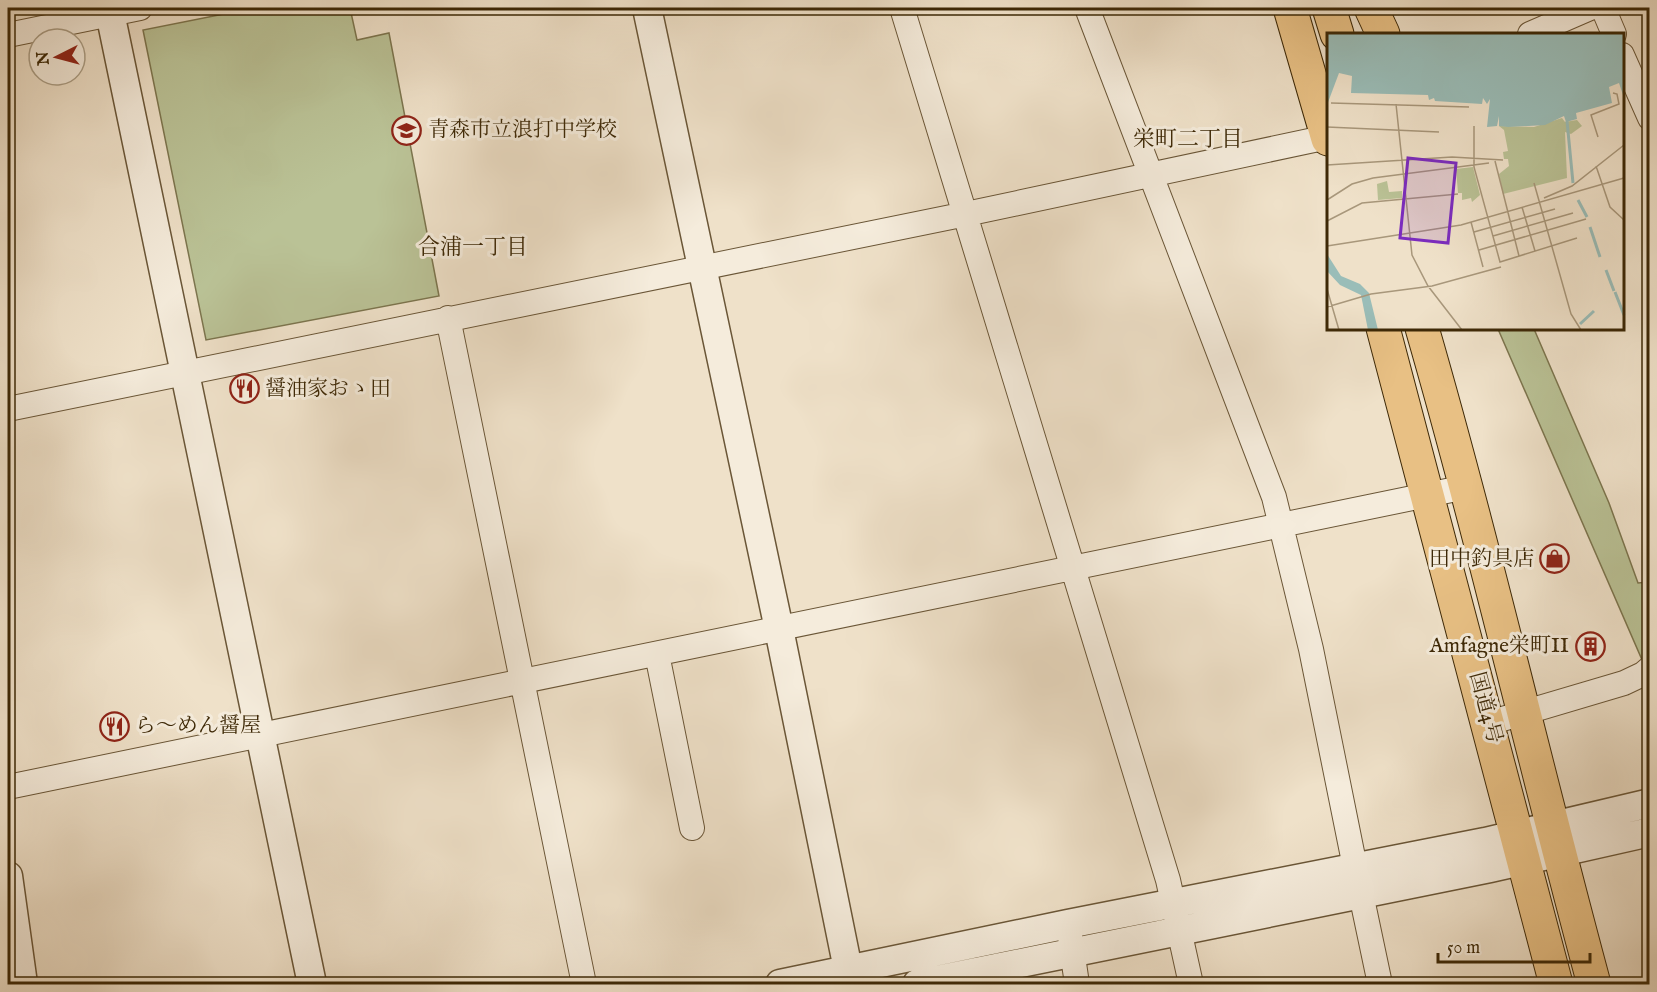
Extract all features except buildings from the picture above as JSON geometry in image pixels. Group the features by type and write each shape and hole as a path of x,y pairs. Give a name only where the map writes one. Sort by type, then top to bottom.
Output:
{"highway":[{"path":"1290,8 1327,135"},
{"path":"1329,8 1337,33"},
{"path":"1371,8 1383,33"},
{"name":"国道4号","path":"1384,330 1429,495 1556,984"},
{"name":"国道4号","path":"1423,330 1466,487 1555,840 1594,984"}],"street":[{"path":"8,35 110,11 140,8"},
{"path":"647,8 779,629 849,978"},
{"path":"902,8 1074,568 1173,904 1191,984"},
{"path":"1087,8 1240,405 1283,524 1355,867"},
{"path":"1532,33 1590,8"},
{"path":"1603,8 1614,33"},
{"path":"110,11 312,984"},
{"path":"1624,57 1650,118"},
{"path":"8,409 1327,138"},
{"path":"448,318 584,984"},
{"path":"8,787 1466,487"},
{"path":"657,654 692,828"},
{"path":"1489,723 1624,683 1643,675 1650,668"},
{"path":"1555,840 1650,803"},
{"path":"917,984 1361,894 1521,847 1555,840 1650,832"},
{"path":"780,984 849,978 1068,924 1355,867 1521,847"},
{"path":"8,876 23,984"},
{"path":"1361,894 1380,984"},
{"path":"1068,924 1077,984"}],"green space":[{"path":"254,8 350,8 357,40 389,33 439,296 206,340 143,30"},
{"path":"1498,330 1534,330 1609,503 1638,583 1649,582 1649,652 1643,662"}],"place":[{"name":"青森市立浪打中学校","path":"407,130"},
{"name":"醤油家おゝ田","path":"244,389"},
{"name":"田中釣具店","path":"1555,559"},
{"name":"Amfagne栄町II","path":"1590,646"},
{"name":"ら～めん醤屋","path":"114,726"}],"district":[{"name":"栄町二丁目","path":"1188,140"},
{"name":"合浦一丁目","path":"473,248"}]}
